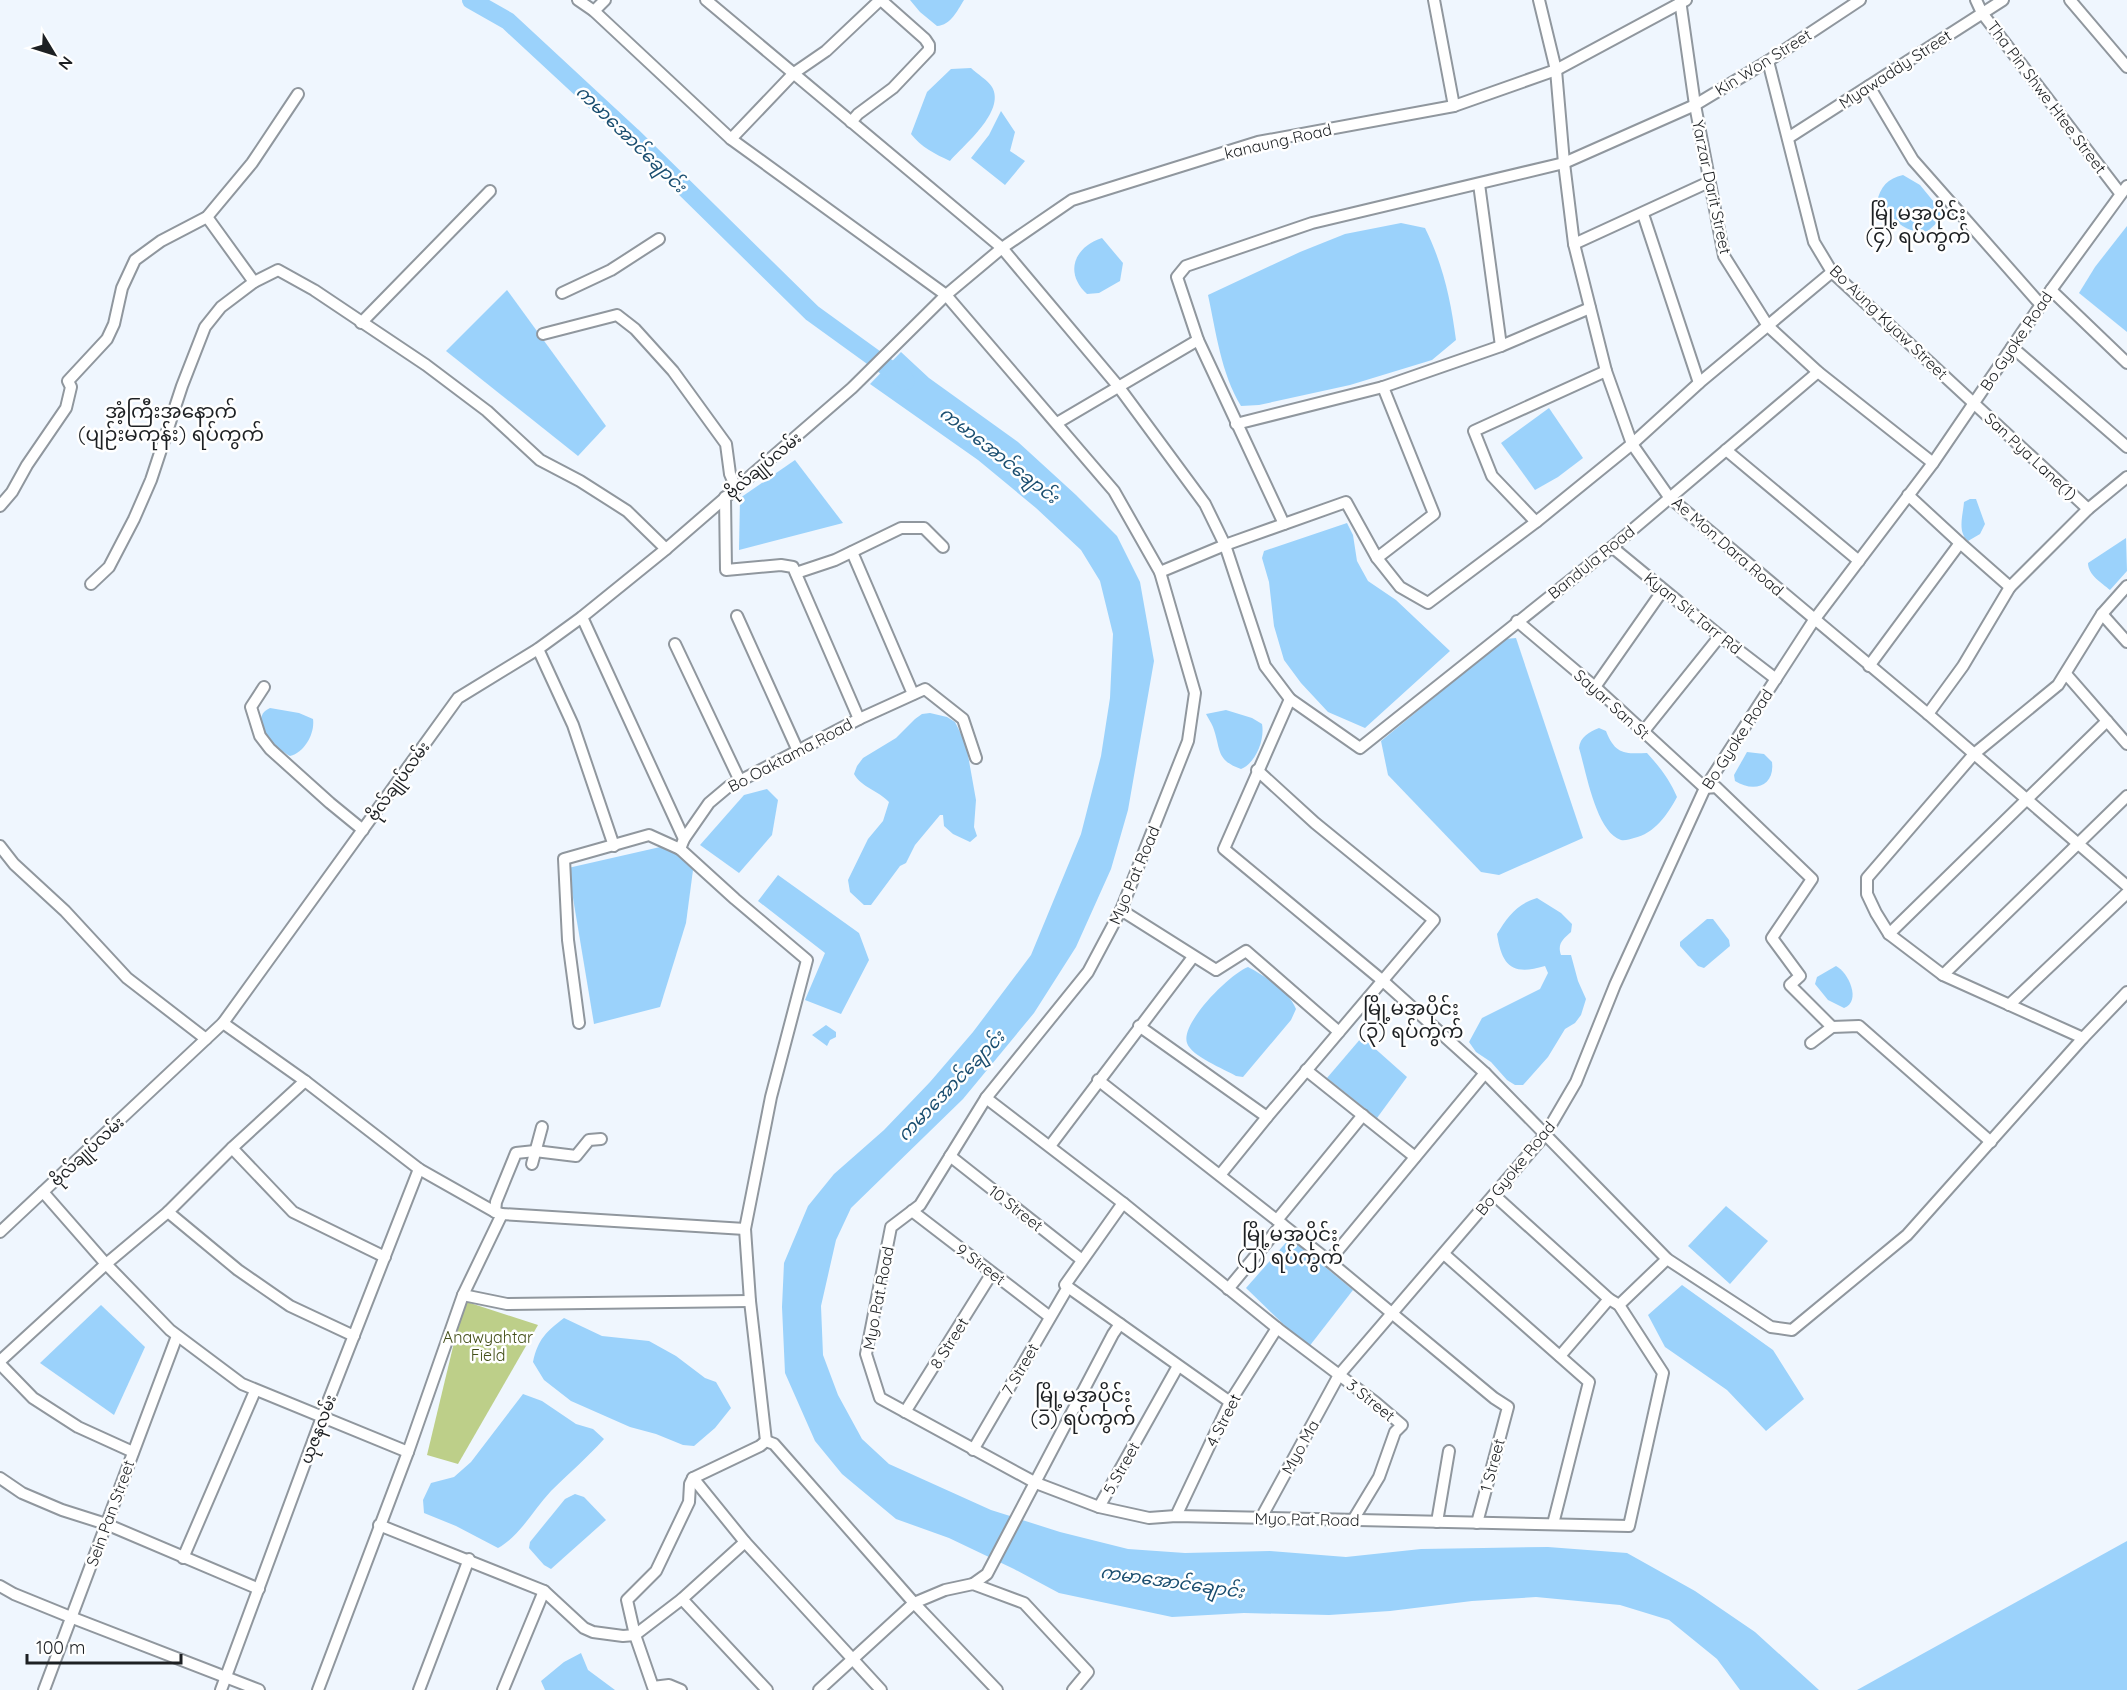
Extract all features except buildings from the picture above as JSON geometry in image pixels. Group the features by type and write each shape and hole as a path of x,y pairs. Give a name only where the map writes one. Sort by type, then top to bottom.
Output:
{"street":[{"name":"Myo Pat Road","path":"578,0 594,10 731,139 946,295 1114,491 1160,572 1195,693 1188,741 1121,910 1088,972 987,1098 920,1205 891,1227 866,1354 880,1398 1036,1483 1099,1508 1149,1518 1176,1516 1629,1526 1663,1373 1619,1305"},
{"path":"594,10 605,0"},
{"path":"731,139 794,74 826,51 880,0 925,39 929,50 893,88 858,114 851,122"},
{"path":"1434,0 1454,106"},
{"name":"Ae Mon Dara Road","path":"1539,0 1556,70 1574,244 1606,372 1632,444 1669,497 1928,714 2127,886"},
{"name":"Kin Won Street","path":"1198,340 1177,277 1186,266 1312,223 1564,163 1695,105 1768,61 1860,0"},
{"name":"Tha Pin Shwe Htee Street","path":"1976,0 1982,13 2124,190"},
{"name":"Myawaddy Street","path":"1788,138 2003,0"},
{"path":"2070,0 2127,67"},
{"name":"kanaung Road","path":"852,388 946,295 1002,248 1072,200 1258,142 1454,106 1556,70 1682,1"},
{"name":"Yarzar Darit Street","path":"1682,1 1695,105 1724,256 1768,326 1818,372 1933,463"},
{"path":"715,2 794,74 1002,248 1118,386 1205,504 1225,545 1265,666 1290,699 1224,849 1383,981 1485,1073 1667,1259 1771,1327 1792,1330 1907,1235 2127,992"},
{"name":"Bo Aung Kyaw Street","path":"1768,61 1814,242 1832,272 1974,402"},
{"path":"1869,86 1913,160 2041,305"},
{"path":"0,506 12,492 27,465 66,408 71,387 69,381 107,339 114,324 122,288 135,260 161,241 207,217 252,163 298,94"},
{"path":"1574,244 1709,182"},
{"path":"1479,184 1501,346"},
{"name":"Bo Gyoke Road","path":"1391,1314 1545,1135 1576,1082 1615,985 1705,788 1814,620 1933,463 2051,290 2124,190"},
{"path":"361,323 490,191"},
{"path":"1642,214 1699,383"},
{"path":"207,217 254,282"},
{"path":"562,292 610,270 659,239"},
{"path":"91,584 109,567 134,519 151,480 182,386 205,327 221,307 254,282 278,270 314,290 452,384 487,411 540,460 580,481 627,512 666,549"},
{"path":"1160,572 1225,545 1346,502 1377,558 1400,587 1428,603 1536,522 1632,444 1699,383 1832,272"},
{"path":"2051,290 2127,363"},
{"path":"1236,424 1383,387 1501,346 1590,308"},
{"path":"543,334 617,315 635,329 673,371 726,444 730,474 736,488"},
{"path":"1057,423 1198,340 1284,524"},
{"path":"2012,347 2127,447"},
{"path":"1536,522 1489,472 1474,431 1606,372"},
{"name":"Bandula Road","path":"1290,699 1360,748 1612,547 1818,372"},
{"path":"1377,558 1434,514 1383,387"},
{"name":"ဗိုလ်ချုပ်လမ်း","path":"0,1232 223,1023 459,698 538,649 582,617 666,549 852,388"},
{"name":"San Pya Lane(1)","path":"1974,402 2088,509"},
{"path":"1726,450 1859,561"},
{"path":"1928,714 1963,666 2010,586 2088,509 2127,477"},
{"path":"1908,495 2010,586"},
{"path":"725,497 726,570 781,565 793,567 796,573 852,552 892,531 908,527 924,528 943,547"},
{"path":"1869,666 1960,543"},
{"name":"Kyan Sit Tarr Rd","path":"1612,547 1776,679"},
{"path":"852,552 914,694"},
{"name":"Bo Oaktama Road","path":"682,844 709,803 728,787 859,719 796,573"},
{"path":"2083,1038 1942,975 1889,934 1867,894 1867,879 1974,754 2058,685 2102,614 2127,586"},
{"path":"1595,687 1663,590"},
{"path":"2102,614 2127,642"},
{"path":"737,616 798,751"},
{"path":"582,617 682,844 735,900 807,960 771,1097 745,1229 750,1300 766,1441"},
{"name":"Sayar San St","path":"1517,621 1595,687 1705,788 1716,787 1812,879 1772,938 1800,976 1790,985 1832,1027"},
{"path":"1643,732 1720,636"},
{"path":"675,644 740,781"},
{"path":"538,649 573,725 614,846"},
{"path":"2066,674 2127,744"},
{"path":"264,687 251,707 260,736 270,749 363,830"},
{"path":"859,719 925,689 963,719 976,758"},
{"path":"1889,934 2107,721"},
{"path":"1220,1175 1434,920 1315,823 1257,770"},
{"path":"1942,975 2127,796"},
{"path":"579,1023 568,940 564,859 650,835 682,844"},
{"path":"0,846 14,864 94,942 127,978 206,1039"},
{"path":"2008,1005 2127,893"},
{"path":"1121,910 1216,970 1246,951 1338,1032"},
{"path":"1050,1146 1193,957"},
{"path":"223,1023 305,1081 419,1169 498,1213 745,1229"},
{"path":"1139,1026 1267,1117"},
{"path":"1811,1043 1832,1027 1859,1026 1991,1142"},
{"path":"1306,1070 1415,1157"},
{"path":"1329,1261 1485,1073"},
{"path":"1098,1080 1329,1261 1391,1314"},
{"path":"133,1452 78,1427 33,1398 0,1362 106,1263 168,1212 232,1148 305,1081"},
{"path":"987,1098 1340,1376"},
{"path":"1228,1289 1363,1115"},
{"path":"532,1164 542,1127"},
{"path":"318,1690 408,1452 463,1295 498,1213 496,1202 514,1154 535,1151 576,1156 589,1140 601,1139"},
{"path":"232,1148 293,1212 385,1257"},
{"name":"10 Street","path":"950,1156 1082,1260"},
{"name":"ယုဇနလမ်း","path":"221,1690 322,1417 419,1169"},
{"path":"43,1192 106,1263 177,1336 242,1384 408,1452"},
{"path":"1494,1195 1609,1299 1619,1305 1667,1259"},
{"name":"7 Street","path":"973,1450 1068,1287 1065,1285 1123,1203"},
{"name":"9 Street","path":"912,1211 1050,1317"},
{"path":"168,1212 238,1270 290,1306 354,1335"},
{"path":"1444,1254 1589,1382 1553,1524"},
{"name":"8 Street","path":"905,1412 992,1273"},
{"path":"1068,1287 1230,1402"},
{"path":"463,1295 507,1304 750,1300"},
{"path":"1560,1356 1609,1299"},
{"name":"Myo Ma","path":"1261,1518 1340,1376 1391,1314"},
{"name":"1 Street","path":"1391,1314 1508,1407 1477,1523"},
{"path":"819,1690 914,1603 945,1590 973,1584 987,1574 1120,1324"},
{"name":"4 Street","path":"1176,1516 1230,1402 1277,1328"},
{"name":"Sein Pan Street","path":"44,1690 177,1336"},
{"name":"5 Street","path":"1099,1508 1179,1366"},
{"name":"3 Street","path":"1340,1376 1402,1425 1395,1432 1379,1477 1353,1520"},
{"path":"183,1558 255,1390"},
{"path":"681,1690 669,1685 653,1687 634,1635 627,1600 656,1571 689,1502 690,1484 693,1478 766,1441"},
{"path":"766,1441 774,1444 914,1603 997,1690"},
{"path":"1437,1522 1449,1451"},
{"path":"0,1478 22,1493 62,1510 106,1524 259,1589"},
{"path":"693,1478 745,1542 881,1690"},
{"path":"379,1525 469,1559 544,1591 584,1628 593,1632 623,1636 634,1635 682,1599 745,1542"},
{"path":"419,1690 469,1559"},
{"path":"973,1584 1024,1603 1088,1672 1072,1690"},
{"path":"0,1586 72,1618 259,1690"},
{"path":"503,1690 544,1591"},
{"path":"682,1599 767,1690"}],"green space":[{"name":"Anawyahtar Field","path":"464,1301 538,1325 458,1464 427,1455"}],"water":[{"path":"910,0 964,0 950,20 937,26"},
{"path":"971,68 992,87 995,96 993,106 982,127 950,161 934,153 911,134 927,92 951,69"},
{"path":"1001,111 1015,132 1010,151 1025,161 1005,185 971,158 989,135"},
{"path":"1903,175 1920,185 1943,213 1941,219 1928,231 1921,232 1905,228 1877,202 1885,184"},
{"path":"1401,223 1425,228 1437,255 1445,283 1456,340 1432,360 1350,385 1259,405 1241,406 1224,366 1208,295 1300,252 1345,234"},
{"path":"2127,226 2127,332 2079,293 2095,267"},
{"path":"1102,238 1123,263 1120,281 1099,293 1087,294 1076,278 1075,262 1085,248"},
{"path":"507,290 606,426 578,456 446,351"},
{"path":"901,352 929,378 1018,442 1117,536 1140,582 1154,661 1128,810 1111,869 1076,947 1034,1013 963,1099 851,1208 836,1240 821,1306 823,1355 838,1395 862,1439 889,1464 991,1510 1060,1532 1128,1549 1185,1553 1270,1551 1346,1557 1421,1549 1548,1547 1627,1553 1695,1591 1755,1632 1819,1690 1740,1690 1717,1659 1669,1620 1620,1605 1536,1597 1329,1615 1244,1613 1172,1617 1059,1593 949,1538 896,1519 842,1474 815,1441 785,1373 782,1307 784,1263 808,1206 834,1174 884,1130 930,1082 973,1032 1031,955 1081,834 1101,756 1110,698 1113,634 1100,581 1081,550 1036,508 978,460 870,384"},
{"path":"1549,408 1583,458 1558,477 1535,490 1501,443"},
{"path":"795,460 843,523 739,550 740,498"},
{"path":"1976,499 1985,524 1980,534 1968,541 1963,533 1962,523 1964,502"},
{"path":"1347,523 1353,535 1357,561 1368,581 1396,600 1450,651 1365,728 1328,712 1301,683 1284,660 1274,626 1269,582 1262,558 1264,551"},
{"path":"2126,538 2127,571 2110,590 2093,575 2088,563"},
{"path":"1516,638 1583,838 1499,875 1481,872 1388,775 1381,741 1505,639"},
{"path":"270,708 299,713 313,719 311,736 295,754 290,756 284,752 266,734 261,719 263,713"},
{"path":"1226,710 1252,718 1262,724 1262,737 1258,750 1251,762 1241,769 1227,762 1223,757 1206,714"},
{"path":"930,713 947,717 955,722 966,744 976,800 974,827 977,836 970,842 953,834 944,826 943,815 940,815 915,845 906,863 900,866 871,905 864,905 850,892 848,880 868,839 883,821 889,802 861,782 854,774 863,758 896,738 922,714"},
{"path":"1599,728 1606,731 1609,739 1621,751 1647,753 1664,774 1677,797 1660,822 1641,836 1621,840 1612,835 1593,800 1579,748 1586,735"},
{"path":"1747,752 1764,754 1772,762 1770,777 1762,785 1756,787 1742,785 1735,781 1734,775"},
{"path":"767,789 778,800 772,835 739,873 700,845 744,795"},
{"path":"669,845 693,870 686,923 660,1007 594,1024 568,868"},
{"path":"778,875 859,933 869,960 841,1014 805,1000 825,953 758,901"},
{"path":"1537,898 1561,913 1572,924 1571,932 1562,942 1560,951 1561,955 1571,955 1586,999 1581,1015 1575,1023 1565,1029 1548,1057 1523,1085 1515,1085 1507,1080 1491,1062 1476,1052 1469,1042 1482,1018 1540,989 1548,973 1545,966 1524,970 1510,966 1502,954 1497,934 1514,912"},
{"path":"1707,919 1713,919 1729,940 1730,946 1704,968 1698,966 1680,946 1680,942"},
{"path":"1836,966 1849,980 1853,993 1849,1004 1844,1008 1828,1000 1815,984 1817,977"},
{"path":"1248,967 1269,979 1282,990 1296,1009 1291,1020 1243,1077 1236,1076 1208,1062 1195,1053 1187,1043 1187,1034 1191,1024 1208,1000 1219,988"},
{"path":"826,1025 836,1032 836,1037 830,1040 827,1046 812,1035"},
{"path":"1362,1037 1407,1077 1377,1118 1327,1078"},
{"path":"1726,1206 1768,1241 1730,1284 1688,1246"},
{"path":"1290,1238 1353,1290 1308,1348 1246,1288"},
{"path":"1682,1285 1773,1350 1804,1399 1766,1431 1727,1390 1665,1347 1648,1315"},
{"path":"101,1305 145,1347 114,1415 40,1363"},
{"path":"564,1318 602,1336 649,1341 676,1356 705,1378 716,1382 731,1408 715,1428 694,1446 683,1445 630,1427 571,1401 544,1380 533,1362 537,1347 544,1337"},
{"path":"523,1394 542,1401 576,1424 593,1429 604,1439 544,1498 513,1536 498,1548 456,1526 424,1513 423,1500 431,1483 454,1477 471,1462"},
{"path":"575,1494 584,1497 606,1520 551,1569 544,1565 529,1548 530,1542 565,1499"},
{"path":"2127,1541 2127,1690 1857,1690"},
{"path":"581,1653 588,1670 615,1690 545,1690 541,1681 564,1662"}],"waterway":[{"name":"ကမာအောင်ချောင်း","path":"471,0 508,21 632,136 812,313 906,381"}],"district":[{"name":"မြို့မအပိုင်း (၄) ရပ်ကွက်","path":"1918,224"},
{"name":"အံ့ကြီးအနောက် (ပျဉ်းမကုန်း) ရပ်ကွက်","path":"171,422"},
{"name":"မြို့မအပိုင်း (၃) ရပ်ကွက်","path":"1411,1020"},
{"name":"မြို့မအပိုင်း (၂) ရပ်ကွက်","path":"1290,1246"},
{"name":"မြို့မအပိုင်း (၁) ရပ်ကွက်","path":"1083,1406"}]}
